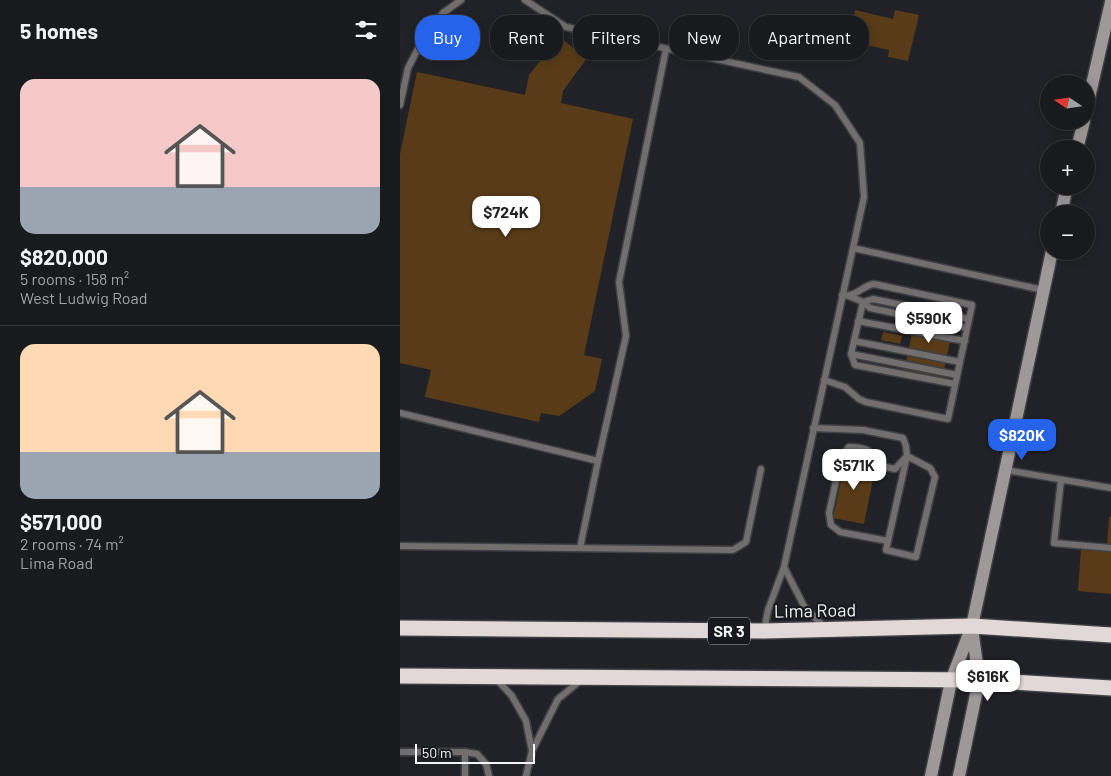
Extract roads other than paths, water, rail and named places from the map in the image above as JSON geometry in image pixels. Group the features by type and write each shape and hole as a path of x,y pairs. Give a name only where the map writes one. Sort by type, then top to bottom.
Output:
{"highway":[{"name":"Lima Road","path":"400,628 764,631 972,626 1111,635"},
{"path":"400,676 979,680 1111,688"}],"main road":[{"path":"1094,75 1111,2"},
{"path":"932,776 951,680 972,626 1050,260"},
{"path":"959,776 979,680 972,626"}],"lane":[{"path":"400,105 408,68 421,43 443,13 461,0"},
{"path":"525,0 566,27 799,77 834,105 860,143 864,197 853,248 846,296 813,428 784,567 768,610 764,631"},
{"path":"580,548 626,336 619,282 666,49"},
{"path":"853,248 1043,290"},
{"path":"824,380 845,387 859,399 866,402 948,419 972,305 874,284 866,285 858,293 846,296"},
{"path":"846,296 862,302 870,308 967,328"},
{"path":"862,302 873,298 969,319"},
{"path":"862,302 851,354 855,365 955,384"},
{"path":"858,321 965,341"},
{"path":"854,341 960,362"},
{"path":"851,354 957,375"},
{"path":"400,413 598,461"},
{"path":"813,428 863,430 903,438 907,456 886,550 916,557 935,477 930,468 907,456"},
{"path":"888,541 840,532 831,525 829,513 841,458 849,447 862,447 870,451 881,466 895,469 907,456"},
{"path":"400,546 733,550 746,542 760,469"},
{"path":"1006,470 1111,488"},
{"path":"1061,480 1054,544 1111,548"},
{"path":"784,567 804,606 826,629"},
{"path":"494,676 512,696 526,721 532,751"},
{"path":"526,776 532,751 558,699 586,677"},
{"path":"400,752 465,752 477,754 486,764 489,776"},
{"path":"465,752 465,776"}]}
